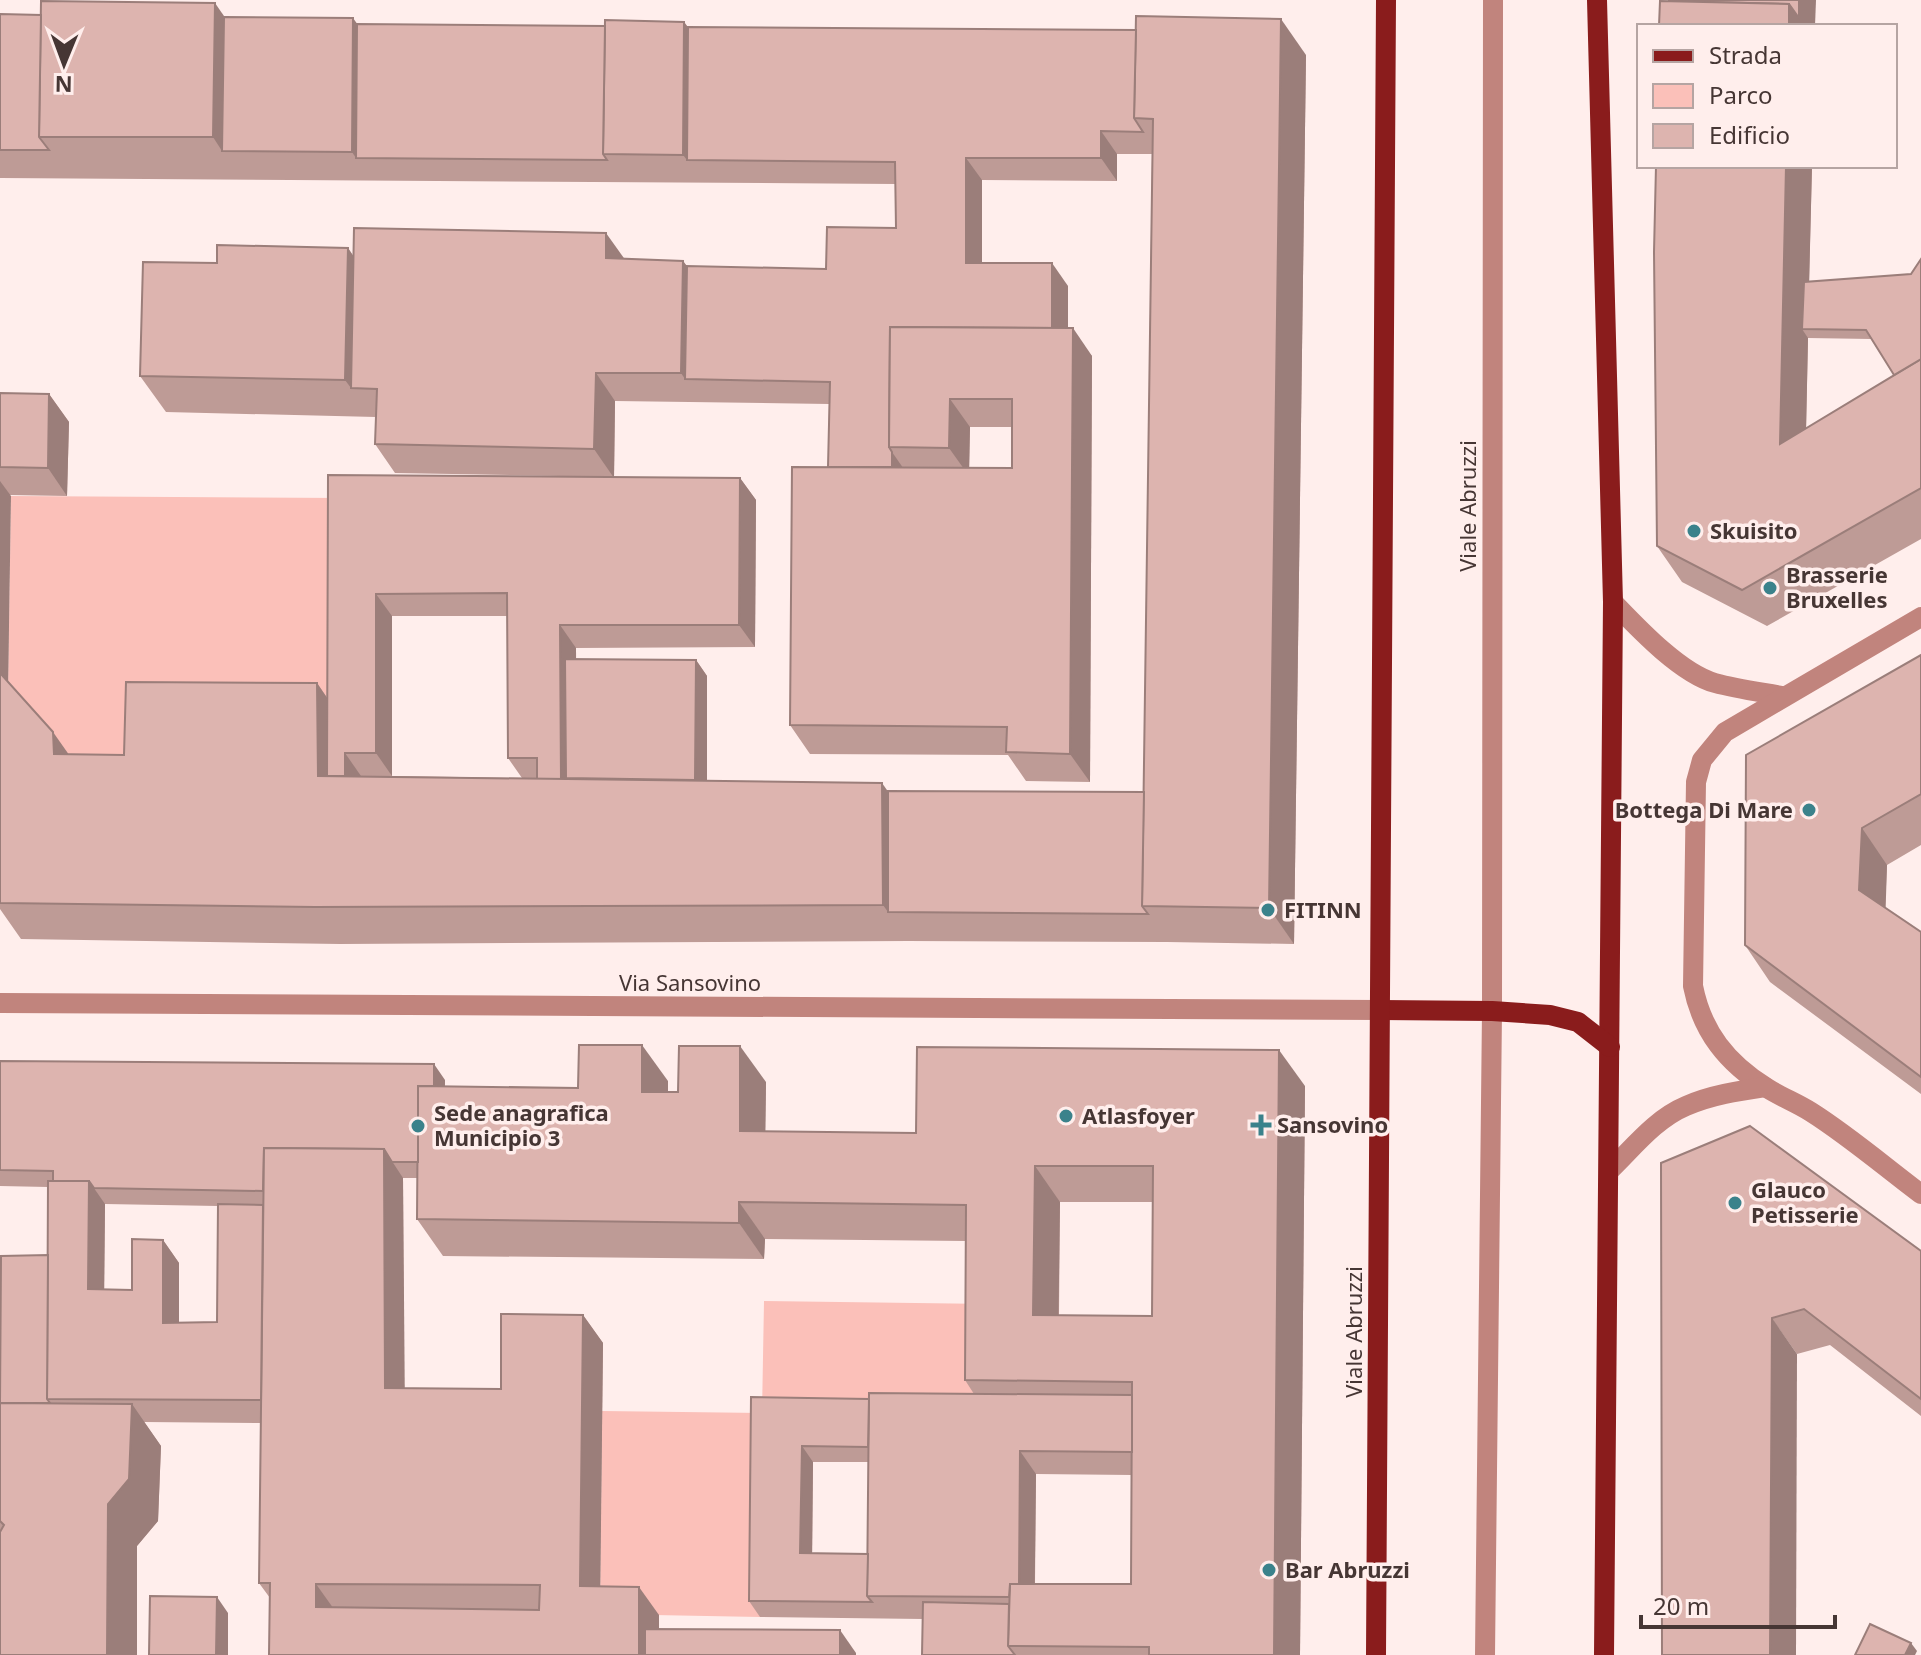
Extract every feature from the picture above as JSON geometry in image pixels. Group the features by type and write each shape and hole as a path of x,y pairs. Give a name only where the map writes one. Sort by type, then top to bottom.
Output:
{"main road":[{"name":"Viale Abruzzi","path":"1376,1655 1386,0"},
{"path":"1597,0 1613,602 1604,1655"},
{"path":"1380,1010 1550,1015 1578,1022 1610,1047"}],"street":[{"name":"Viale Abruzzi","path":"1485,1655 1492,1011 1493,0"},
{"path":"1613,602 1648,638 1680,664 1712,682 1782,696"},
{"path":"1921,617 1725,732 1702,760 1696,782 1693,986 1707,1031 1725,1054 1765,1087 1811,1112 1921,1194"},
{"name":"Via Sansovino","path":"0,1003 1380,1010"},
{"path":"1609,1171 1656,1124 1684,1107 1716,1095 1765,1087"}],"green space":[{"path":"11,496 344,498 342,720 149,791 79,790 8,690"},
{"path":"764,1301 991,1304 990,1416 762,1414 760,1617 600,1614 602,1411 762,1413"}],"building":[{"path":"1669,0 1799,0 1799,18 1789,4"},
{"path":"41,1 215,3 213,137 39,137"},
{"path":"1660,1 1789,4 1789,24 1659,24"},
{"path":"0,14 41,15 39,137 49,150 0,150"},
{"path":"1136,16 1281,19 1269,908 1142,906 1153,119 1134,118"},
{"path":"224,17 353,18 352,152 222,151"},
{"path":"605,20 684,22 683,155 603,154"},
{"path":"357,24 605,26 603,154 607,160 356,158"},
{"path":"688,27 1136,30 1134,118 1143,132 1101,131 1101,158 966,158 966,263 1052,263 1052,328 890,327 889,447 892,467 828,467 830,382 685,379 687,266 826,269 827,227 896,228 895,162 687,160"},
{"path":"1656,168 1786,168 1780,444 1921,359 1921,488 1742,590 1657,546"},
{"path":"354,228 606,233 606,258 683,261 681,373 596,373 594,449 375,444 377,389 351,388"},
{"path":"217,245 348,248 345,380 140,376 143,262 217,263"},
{"path":"1921,259 1921,359 1894,375 1866,330 1802,329 1804,282 1911,274"},
{"path":"890,327 1073,328 1070,754 1006,752 1007,727 790,725 792,467 1012,468 1012,399 950,399 949,448 889,447"},
{"path":"0,393 49,394 48,468 0,467"},
{"path":"328,475 740,478 739,625 560,625 561,779 537,779 537,758 508,758 507,593 376,594 376,753 345,753 345,776 327,776"},
{"path":"1921,655 1921,794 1862,828 1859,890 1921,932 1921,1077 1745,945 1746,755"},
{"path":"565,659 696,660 695,780 566,778"},
{"path":"0,673 53,732 54,754 124,755 126,682 317,683 318,776 882,783 883,905 315,907 0,903"},
{"path":"888,791 1144,792 1142,906 1148,914 888,912"},
{"path":"579,1045 642,1045 642,1092 678,1092 679,1046 740,1046 740,1131 916,1133 917,1047 1279,1050 1274,1655 1149,1655 1149,1647 1008,1646 1010,1584 1131,1584 1132,1382 965,1380 966,1205 739,1202 739,1223 417,1219 418,1086 578,1088","holes":["1035,1166 1153,1166 1152,1316 1033,1315"]},
{"path":"0,1061 434,1064 434,1086 418,1086 418,1162 392,1162 384,1149 264,1148 263,1191 94,1188 89,1181 53,1181 53,1171 0,1170"},
{"path":"1750,1126 1921,1251 1921,1399 1804,1309 1772,1318 1770,1655 1662,1655 1661,1163"},
{"path":"264,1148 384,1149 385,1388 501,1389 501,1314 583,1315 580,1586 639,1587 639,1655 269,1655 270,1583 259,1583","holes":["316,1584 540,1585 539,1610 316,1607"]},
{"path":"48,1181 89,1181 88,1289 132,1290 132,1239 163,1240 163,1323 217,1322 218,1204 263,1205 261,1400 47,1399"},
{"path":"48,1255 47,1399 50,1403 0,1403 1,1256"},
{"path":"869,1393 1132,1395 1132,1452 1020,1451 1019,1584 1010,1584 1009,1597 867,1596"},
{"path":"751,1397 869,1399 868,1447 802,1446 800,1553 868,1554 867,1596 872,1602 749,1601"},
{"path":"0,1403 132,1404 129,1479 108,1504 107,1655 0,1655 0,1532 4,1525 0,1521"},
{"path":"150,1596 217,1597 216,1655 149,1655"},
{"path":"923,1602 1009,1604 1008,1646 1015,1655 922,1655"},
{"path":"1870,1624 1911,1643 1905,1655 1855,1655"},
{"path":"645,1629 840,1630 840,1655 645,1655"}],"place":[{"name":"Skuisito","path":"1694,531"},
{"name":"Brasserie Bruxelles","path":"1770,588"},
{"name":"Bottega Di Mare","path":"1809,810"},
{"name":"FITINN","path":"1268,910"},
{"name":"Atlasfoyer","path":"1066,1116"},
{"name":"Sansovino","path":"1261,1125"},
{"name":"Sede anagrafica Municipio 3","path":"418,1126"},
{"name":"Glauco Petisserie","path":"1735,1203"},
{"name":"Bar Abruzzi","path":"1269,1570"}]}
